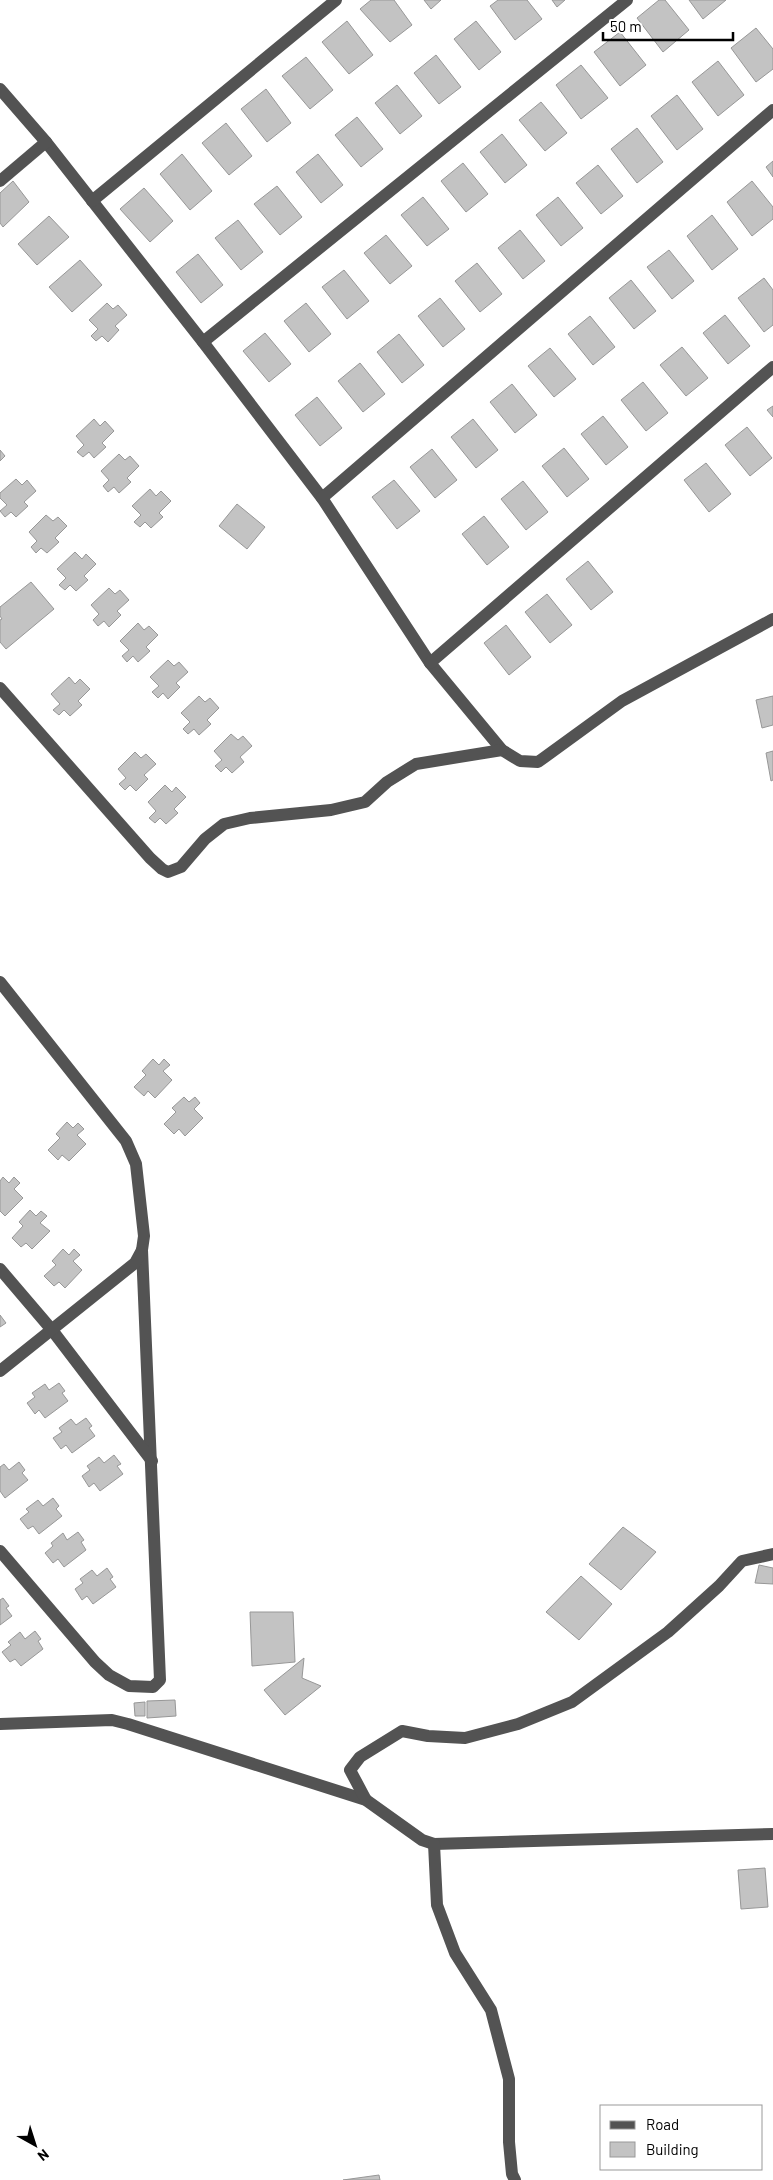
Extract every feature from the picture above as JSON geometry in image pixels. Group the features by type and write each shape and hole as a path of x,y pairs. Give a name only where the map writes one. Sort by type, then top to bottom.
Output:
{"street":[{"path":"92,201 336,0"},
{"path":"203,342 626,0"},
{"path":"0,89 46,142 203,342 322,498 430,663 502,750 520,761 538,762 622,701 773,619"},
{"path":"322,498 773,110"},
{"path":"0,181 46,142"},
{"path":"430,663 773,368"},
{"path":"0,688 150,858 168,872 180,867 205,839 224,824 250,818 331,810 365,802 387,782 416,764 502,750"},
{"path":"0,982 126,1141 136,1164 144,1236 142,1250 160,1680 153,1687 128,1686 109,1675 95,1662 0,1551"},
{"path":"0,1371 135,1263 142,1250"},
{"path":"0,1269 52,1330 152,1461"},
{"path":"366,1800 350,1770 360,1757 402,1731 428,1736 465,1738 518,1724 572,1702 668,1632 742,1561 773,1554"},
{"path":"0,1724 112,1720 120,1722 366,1800 422,1840 434,1844 773,1834"},
{"path":"434,1844 437,1905 455,1953 491,2010 509,2079 509,2142 515,2180"}],"building":[{"path":"371,0 394,0 412,25 390,42 360,9"},
{"path":"424,0 441,0 431,9"},
{"path":"498,0 527,0 542,19 515,40 490,6"},
{"path":"552,0 565,0 557,7"},
{"path":"659,0 665,0 689,30 663,52 637,18"},
{"path":"689,0 726,0 703,19"},
{"path":"347,21 373,55 349,74 322,42"},
{"path":"476,21 501,52 479,70 454,39"},
{"path":"756,28 773,49 773,69 756,82 731,48"},
{"path":"620,32 646,65 620,86 594,52"},
{"path":"436,55 461,87 439,104 414,73"},
{"path":"306,57 333,90 310,109 282,76"},
{"path":"718,61 744,95 718,116 692,82"},
{"path":"581,65 608,98 581,119 556,85"},
{"path":"397,85 422,116 400,134 375,103"},
{"path":"266,89 291,123 267,142 241,109"},
{"path":"677,95 703,129 677,150 651,116"},
{"path":"541,102 567,133 545,151 519,120"},
{"path":"357,117 383,149 361,167 335,135"},
{"path":"226,123 252,156 229,175 202,143"},
{"path":"637,128 663,162 637,183 611,149"},
{"path":"502,134 527,165 505,183 480,152"},
{"path":"182,154 212,191 190,210 160,174"},
{"path":"318,154 343,185 321,203 296,172"},
{"path":"773,161 773,177 766,167"},
{"path":"463,163 488,194 466,212 441,181"},
{"path":"598,165 623,196 601,214 576,183"},
{"path":"13,181 29,202 3,227 0,223 0,193"},
{"path":"752,181 773,207 773,219 752,236 727,202"},
{"path":"277,186 302,217 280,235 254,204"},
{"path":"144,188 173,221 150,242 120,209"},
{"path":"423,197 449,229 427,246 401,215"},
{"path":"558,197 583,228 561,246 536,215"},
{"path":"712,215 738,249 712,270 687,236"},
{"path":"49,216 69,237 37,265 18,244"},
{"path":"238,220 263,252 241,270 215,238"},
{"path":"520,230 545,261 523,279 498,248"},
{"path":"386,235 412,266 390,284 364,253"},
{"path":"669,250 694,281 672,299 647,267"},
{"path":"198,254 223,285 201,303 176,272"},
{"path":"80,260 102,285 72,312 49,287"},
{"path":"477,263 502,294 480,312 455,281"},
{"path":"344,270 369,301 347,319 322,287"},
{"path":"764,278 773,290 773,325 764,332 738,298"},
{"path":"631,280 656,311 634,329 609,298"},
{"path":"440,298 465,329 443,347 418,316"},
{"path":"107,303 113,309 118,305 127,315 115,326 119,330 108,342 102,336 96,341 91,336 98,329 89,320"},
{"path":"306,303 331,334 309,352 284,321"},
{"path":"725,315 750,346 728,364 703,333"},
{"path":"590,316 615,347 593,365 568,334"},
{"path":"265,333 291,364 269,382 243,351"},
{"path":"399,334 424,365 402,383 377,352"},
{"path":"682,347 708,378 686,396 660,365"},
{"path":"550,348 576,379 554,397 528,366"},
{"path":"360,363 385,394 363,412 338,381"},
{"path":"643,382 668,413 646,431 621,400"},
{"path":"512,384 537,415 515,433 490,402"},
{"path":"317,397 342,428 320,446 295,415"},
{"path":"773,406 773,417 767,410"},
{"path":"603,416 628,447 606,465 581,434"},
{"path":"94,419 100,426 105,421 114,431 102,443 106,447 94,458 89,452 83,457 77,452 84,445 76,436"},
{"path":"473,419 498,450 476,468 451,437"},
{"path":"747,427 772,458 750,476 725,445"},
{"path":"564,448 589,479 567,497 542,466"},
{"path":"432,449 457,480 435,498 410,467"},
{"path":"0,450 5,456 0,461"},
{"path":"119,454 125,460 130,456 139,466 127,478 131,482 119,493 114,487 108,492 103,486 109,480 101,471"},
{"path":"706,463 731,494 709,512 684,480"},
{"path":"16,479 22,485 27,480 36,491 24,502 28,506 16,517 11,512 5,517 0,511 7,505 0,498 0,493"},
{"path":"394,480 420,511 397,529 372,497"},
{"path":"523,481 548,512 526,530 501,499"},
{"path":"150,489 156,496 161,491 171,501 159,513 163,517 151,528 145,522 140,527 134,522 141,515 132,506"},
{"path":"237,504 265,527 247,549 219,526"},
{"path":"46,515 53,521 58,517 67,526 55,538 59,542 47,553 41,548 36,553 31,547 37,541 29,532"},
{"path":"484,516 509,547 487,565 462,534"},
{"path":"75,552 82,559 86,554 96,564 84,576 88,580 76,591 70,585 65,590 59,585 66,578 57,569"},
{"path":"588,561 613,592 591,610 566,579"},
{"path":"31,582 54,609 6,649 0,642 0,620 2,619 0,607"},
{"path":"109,588 115,594 120,590 129,600 117,611 121,615 109,627 104,621 98,626 93,620 99,614 91,605"},
{"path":"547,594 572,625 550,643 525,612"},
{"path":"138,623 144,630 149,626 158,635 146,647 150,651 138,662 133,656 127,662 122,656 129,650 120,641"},
{"path":"506,625 531,657 509,675 484,643"},
{"path":"168,660 174,666 179,662 188,672 176,683 180,687 168,699 163,693 158,698 152,692 159,686 150,677"},
{"path":"69,677 75,684 80,679 90,689 78,701 82,705 70,716 64,710 59,715 53,710 60,704 51,694"},
{"path":"199,696 205,702 210,698 219,708 207,720 211,724 199,735 194,729 188,734 183,729 190,722 181,713"},
{"path":"773,696 773,725 762,728 756,700"},
{"path":"231,734 238,740 243,736 252,746 240,757 244,762 232,773 226,767 221,772 215,766 222,760 214,751"},
{"path":"773,751 773,780 771,781 766,753"},
{"path":"135,752 141,758 146,754 156,764 144,775 148,779 136,791 130,785 125,790 119,784 126,778 118,769"},
{"path":"165,785 172,792 176,787 186,797 174,809 178,813 166,824 160,818 155,823 149,818 156,811 148,802"},
{"path":"153,1059 159,1065 164,1059 170,1065 163,1071 172,1080 155,1098 148,1091 144,1096 134,1087 146,1075 142,1071"},
{"path":"184,1097 189,1102 195,1097 200,1103 194,1109 203,1118 185,1136 179,1129 174,1134 164,1124 176,1112 172,1108"},
{"path":"67,1122 73,1128 78,1123 84,1129 77,1135 86,1144 69,1161 62,1155 58,1160 48,1150 60,1138 56,1134"},
{"path":"3,1177 9,1183 14,1177 20,1183 14,1189 23,1198 5,1216 0,1211 0,1181"},
{"path":"30,1210 36,1216 41,1211 47,1216 40,1223 50,1231 32,1249 26,1243 21,1247 12,1238 23,1226 19,1222"},
{"path":"63,1249 69,1255 74,1249 80,1255 73,1261 82,1270 65,1288 59,1282 54,1286 44,1276 56,1265 52,1261"},
{"path":"0,1315 6,1323 0,1327"},
{"path":"59,1383 65,1391 62,1393 68,1401 45,1418 39,1410 35,1414 27,1403 35,1397 32,1393 45,1384 49,1390"},
{"path":"86,1418 92,1426 89,1428 95,1436 72,1453 66,1445 61,1449 53,1438 62,1432 59,1428 71,1419 76,1425"},
{"path":"114,1455 121,1464 117,1466 123,1474 100,1491 94,1483 89,1487 82,1476 90,1470 87,1466 99,1457 104,1463"},
{"path":"19,1462 25,1470 22,1473 28,1480 5,1498 0,1491 0,1467 4,1464 9,1470"},
{"path":"53,1498 59,1506 56,1509 62,1516 39,1534 33,1526 28,1529 20,1519 29,1512 26,1509 38,1500 43,1506"},
{"path":"623,1527 656,1552 621,1590 589,1564"},
{"path":"78,1532 84,1540 81,1542 86,1550 64,1567 58,1559 53,1563 45,1553 53,1546 51,1543 63,1533 67,1540"},
{"path":"759,1565 773,1568 773,1584 755,1583"},
{"path":"107,1568 113,1577 110,1579 116,1587 93,1604 87,1596 82,1600 75,1589 83,1583 80,1579 92,1570 97,1576"},
{"path":"581,1576 612,1604 579,1640 546,1612"},
{"path":"3,1598 9,1606 6,1608 12,1616 0,1625 0,1600"},
{"path":"250,1612 293,1612 295,1662 252,1666"},
{"path":"35,1631 41,1639 38,1641 43,1649 21,1666 15,1659 10,1662 2,1652 11,1645 8,1642 20,1632 25,1639"},
{"path":"304,1658 302,1678 321,1686 285,1715 264,1690"},
{"path":"175,1700 176,1716 147,1718 147,1701"},
{"path":"145,1702 145,1716 135,1716 134,1703"},
{"path":"765,1868 768,1907 741,1909 738,1870"},
{"path":"379,2175 380,2180 343,2180"}]}
